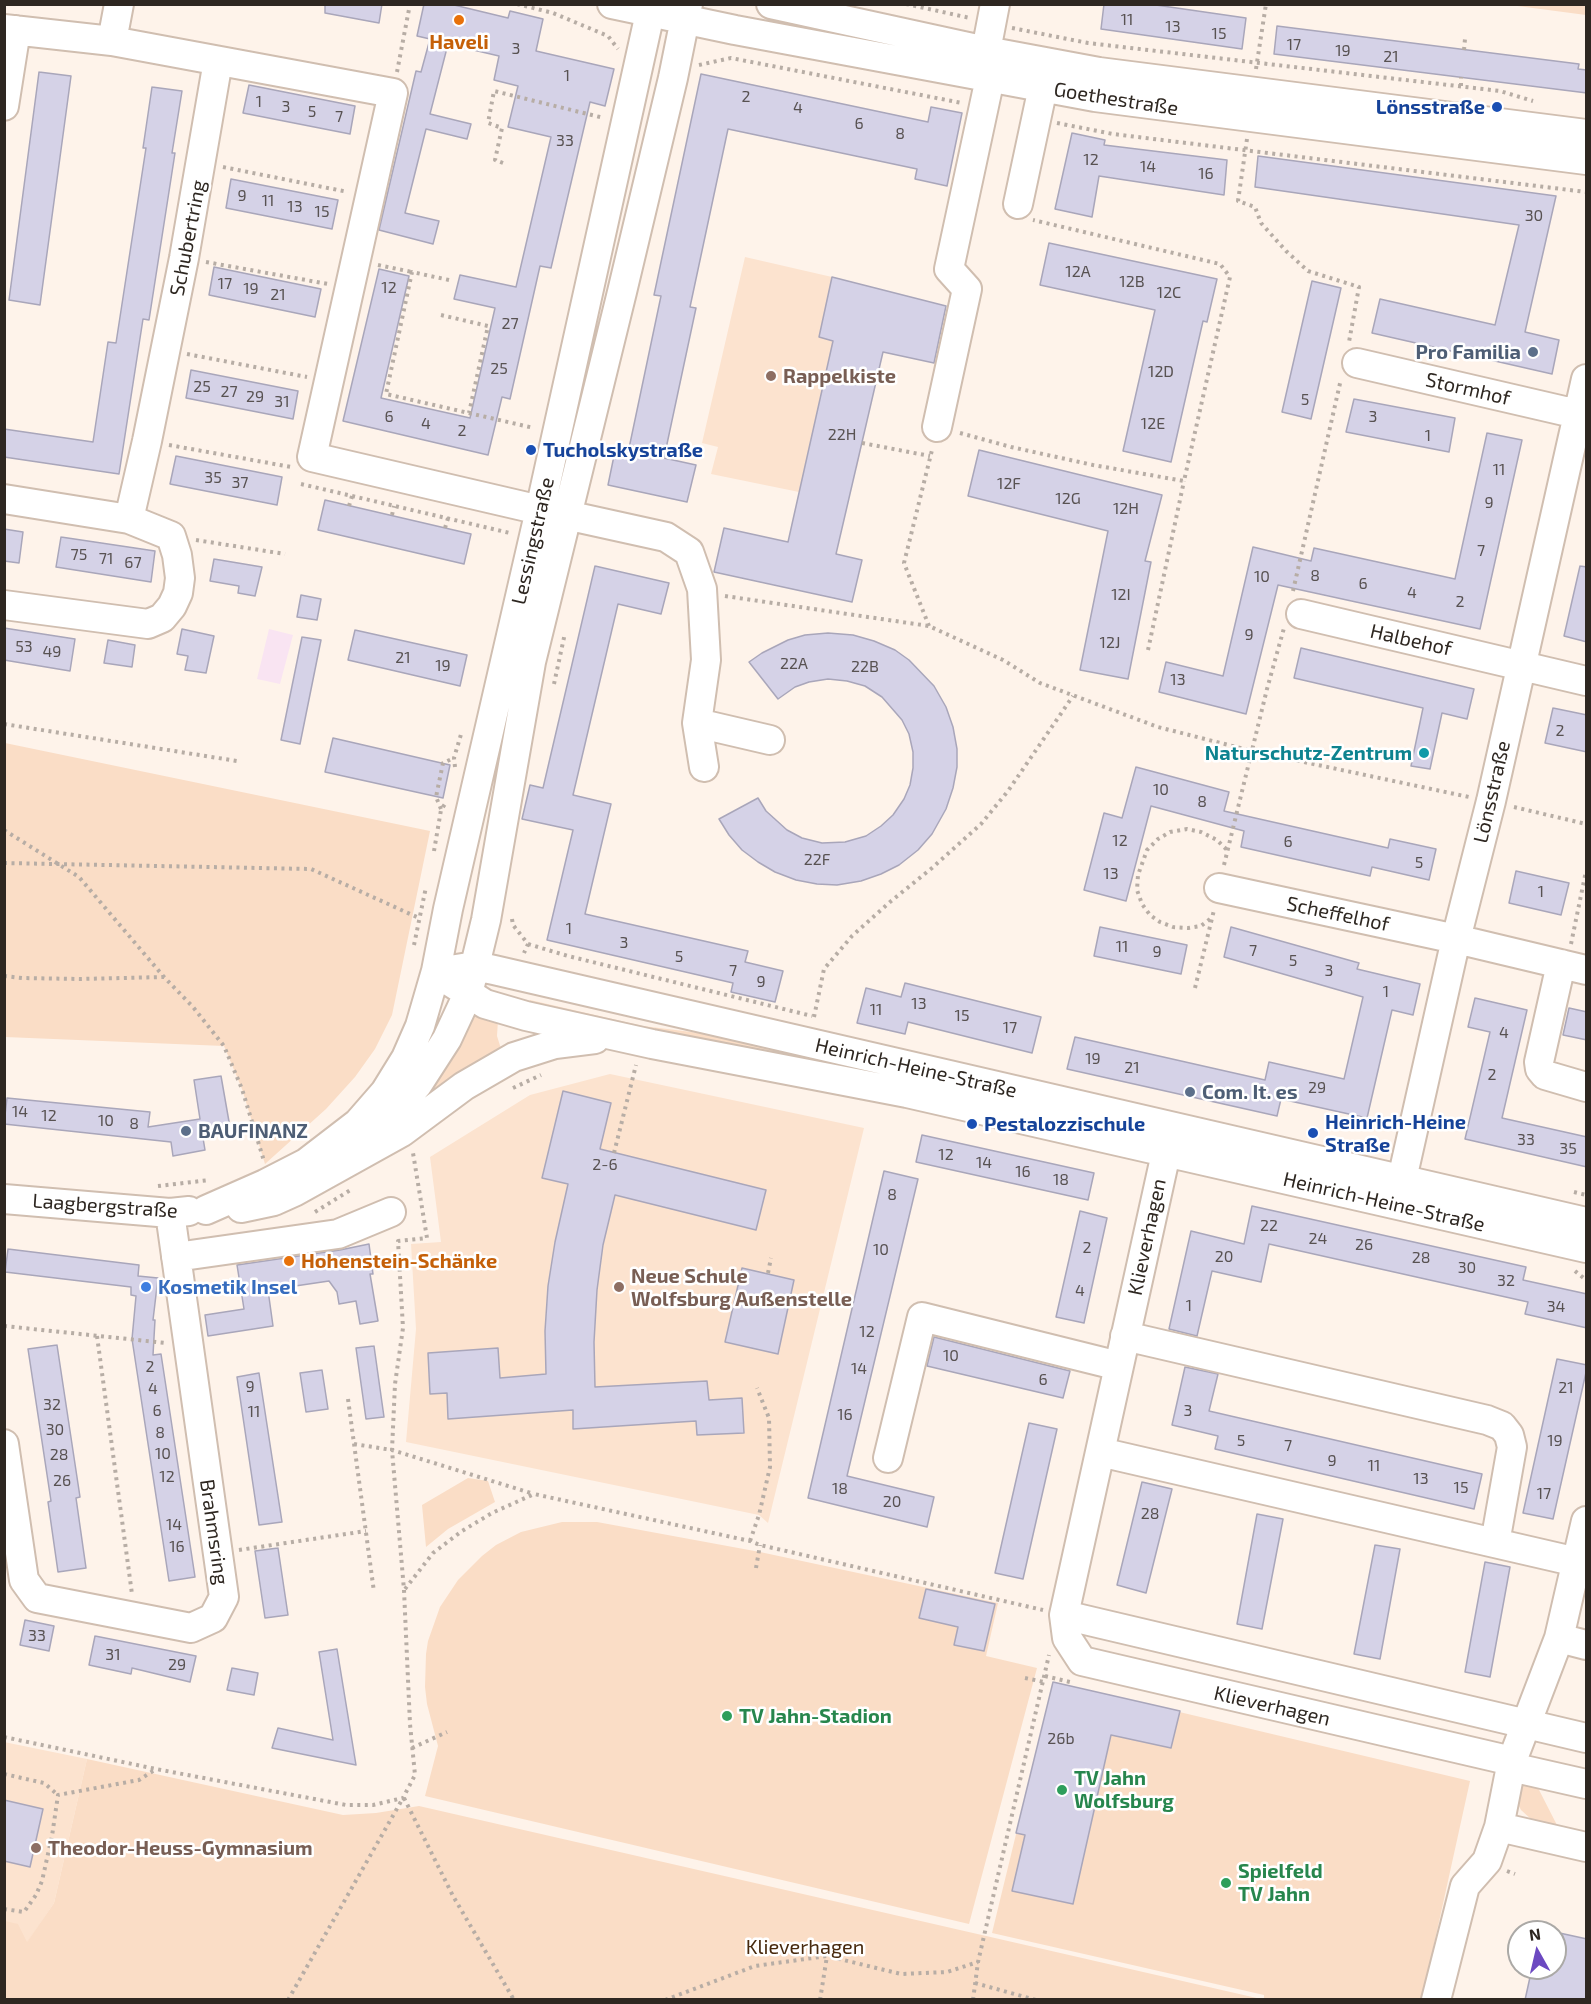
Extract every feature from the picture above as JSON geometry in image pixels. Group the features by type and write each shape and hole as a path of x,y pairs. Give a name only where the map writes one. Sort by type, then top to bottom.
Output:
{"street":[{"path":"112,41 119,4"},
{"name":"Goethestraße","path":"612,4 991,39 1043,87 1095,97 1251,105 1587,134"},
{"name":"Goethestraße","path":"771,4 991,39 1099,72 1251,105 1587,160"},
{"name":"Lessingstraße","path":"475,966 498,856 531,662 553,513 651,8"},
{"name":"Lessingstraße","path":"436,971 448,909 553,513 622,292 687,12"},
{"path":"4,106 10,30 112,41 393,93 312,457 553,513"},
{"path":"937,427 968,289 949,269 991,39"},
{"name":"Schubertring","path":"129,519 184,258 218,61"},
{"path":"1024,211 1043,87"},
{"name":"Stormhof","path":"1349,362 1583,415"},
{"name":"Lönsstraße","path":"1399,1192 1456,939 1583,415 1587,379"},
{"path":"4,500 129,519 171,536 177,555 180,578 178,592 162,618 148,624 4,605"},
{"name":"Lessingstraße","path":"553,513 666,537 689,552 702,589 706,660 697,723 704,767"},
{"name":"Halbehof","path":"1293,611 1587,681"},
{"path":"697,723 770,740"},
{"name":"Scheffelhof","path":"1219,888 1572,966"},
{"name":"Heinrich-Heine-Straße","path":"436,971 475,966 1169,1139 1399,1192 1587,1248"},
{"name":"Laagbergstraße","path":"337,1167 380,1128 418,1084 447,1039 468,994 475,966"},
{"path":"1572,966 1539,1062 1540,1069 1545,1075 1587,1087"},
{"name":"Heinrich-Heine-Straße","path":"436,971 485,1004 618,1037 907,1093 1169,1139"},
{"name":"Laagbergstraße","path":"206,1210 306,1163 358,1123 385,1092 406,1058 420,1026 436,971"},
{"name":"Heinrich-Heine-Straße","path":"407,1140 464,1086 514,1058 555,1044 618,1037"},
{"name":"Klieverhagen","path":"1169,1139 1064,1615 1067,1638 1082,1661 1460,1749 1587,1785"},
{"name":"Laagbergstraße","path":"4,1199 170,1212 244,1208 274,1201 337,1167 407,1140"},
{"name":"Heinrich-Heine-Straße","path":"1399,1192 1587,1222"},
{"name":"Brahmsring","path":"4,1444 24,1580 37,1598 191,1628 213,1618 224,1597 170,1212"},
{"path":"176,1257 338,1234 391,1212"},
{"path":"888,1458 922,1317 1119,1366"},
{"path":"1125,1336 1487,1420 1502,1426 1509,1435 1512,1447 1495,1543"},
{"path":"1100,1452 1577,1562"},
{"path":"1436,2000 1465,1886 1487,1861 1499,1827 1512,1764 1559,1638 1587,1521"},
{"name":"Klieverhagen","path":"1064,1615 1587,1738"},
{"path":"1559,1638 1587,1645"},
{"path":"1460,1749 1468,1732 1470,1711"},
{"path":"1499,1827 1587,1847"}],"path":[{"path":"393,93 410,4"},
{"path":"906,4 991,39 1088,43 1461,86 1500,91 1539,104"},
{"path":"1196,988 1252,751 1293,611 1349,362 1359,287 1308,271 1261,223 1255,207 1238,201 1266,4"},
{"path":"1464,50 1466,39"},
{"path":"1461,77 1461,86"},
{"path":"503,163 495,160 502,128 488,123 494,91 608,118"},
{"path":"201,163 371,197"},
{"path":"1024,211 1220,264 1230,277 1148,650"},
{"path":"184,258 354,275 412,272 449,280"},
{"path":"412,272 386,394 536,428"},
{"path":"441,315 488,326 469,413"},
{"path":"166,350 329,382"},
{"path":"929,626 904,563 937,427 1070,460 1184,481"},
{"path":"147,441 296,467"},
{"path":"862,443 930,456"},
{"path":"301,484 511,533"},
{"path":"350,506 352,496"},
{"path":"392,515 394,506"},
{"path":"445,528 448,518"},
{"path":"171,536 285,554"},
{"path":"747,600 929,626 1003,660 1040,682 1158,727 1252,751 1491,801 1587,824"},
{"path":"528,944 579,959 814,1017 824,969 852,936 981,824 1008,791 1073,696"},
{"path":"4,724 237,761"},
{"path":"433,858 441,810 436,796 443,763 454,758"},
{"path":"1212,918 1201,926 1188,928 1173,927 1160,922 1150,915 1142,904 1137,890 1138,875 1147,850 1158,838 1170,832 1187,829 1201,832 1217,840 1227,851"},
{"path":"4,830 79,877 164,977 193,1007 224,1046 242,1089 265,1164"},
{"path":"4,863 311,869 419,918"},
{"path":"1572,966 1587,871"},
{"path":"413,955 428,880"},
{"path":"4,975 22,978 80,979 164,977"},
{"path":"614,1153 637,1061"},
{"path":"288,2000 415,1775 404,1590 392,1450 395,1384 403,1328 398,1241 426,1238 407,1140"},
{"path":"150,1187 212,1179"},
{"path":"768,1273 771,1258"},
{"path":"4,1326 97,1336 189,1356"},
{"path":"97,1336 136,1618"},
{"path":"750,1541 759,1515 770,1467 769,1418 757,1388"},
{"path":"348,1399 374,1592"},
{"path":"354,1444 392,1450 534,1494 750,1541 1064,1615"},
{"path":"404,1590 433,1553 462,1531 492,1513 534,1494"},
{"path":"218,1554 366,1531"},
{"path":"756,1568 760,1545"},
{"path":"973,2000 978,1962 1052,1645"},
{"path":"1045,1676 1079,1684"},
{"path":"1025,1678 1044,1682"},
{"path":"412,1748 447,1732"},
{"path":"4,1737 346,1805 373,1805 403,1798"},
{"path":"58,1795 139,1780 156,1769"},
{"path":"4,1774 44,1783 58,1795"},
{"path":"4,1909 24,1912 36,1894 42,1881 52,1836 58,1795"},
{"path":"403,1798 453,1896 514,2000"},
{"path":"665,2000 755,1966 827,1956 901,1974 946,1972 978,1962"},
{"path":"820,2000 827,1956"},
{"path":"975,1983 1036,2000"}],"shaded area":[{"name":"Rappelkiste","path":"745,257 832,277 819,337 833,341 818,411 867,421 857,468 807,458 799,492 711,474 718,447 702,443"},
{"path":"269,629 293,635 280,684 257,679"},
{"name":"Neue Schule Wolfsburg Außenstelle","path":"610,1074 864,1128 768,1523 759,1515 406,1442 416,1329 411,1244 441,1242 430,1157 530,1095"},
{"name":"Theodor-Heuss-Gymnasium","path":"4,1742 87,1759 54,1903 27,1943 5,1944"}],"green space":[{"path":"1510,5 1586,5 1586,15"},
{"path":"5,743 430,831 392,1015 375,1049 355,1077 326,1109 265,1164 242,1089 224,1046 5,1037"},
{"path":"530,1000 643,1026 732,1037 840,1062 898,1080 528,1006"},
{"path":"472,1015 498,1020 497,1036 502,1052 428,1098 425,1095"},
{"path":"468,1478 488,1481 495,1502 448,1529 426,1547 422,1505"},
{"name":"TV Jahn-Stadion","path":"562,1522 597,1522 760,1552 998,1603 986,1656 1037,1668 969,1924 425,1796 438,1746 427,1704 426,1654 440,1607 458,1580 496,1545 521,1532"},
{"name":"Spielfeld TV Jahn","path":"1053,1682 1470,1781 1422,1999 1264,1999 1264,1995 992,1933"},
{"path":"87,1759 343,1815 376,1813 419,1806 1261,1999 5,1999 5,1921 18,1924 27,1942 54,1903"},
{"path":"1520,1783 1537,1786 1559,1829 1532,1820 1521,1810 1516,1800"}],"building":[{"path":"325,4 382,4 379,23 325,13"},
{"path":"424,4 450,4 508,18 510,11 543,19 536,51 614,69 605,106 590,102 551,268 540,266 510,399 502,397 488,455 343,421 379,269 409,276 381,398 470,418 495,308 454,299 460,275 516,287 551,137 508,127 518,86 494,80 499,56 448,44 430,114 471,124 467,139 426,129 405,213 439,221 433,244 379,230 416,71 421,72 430,39 417,36"},
{"path":"1104,4 1149,4 1246,18 1242,49 1101,29"},
{"path":"1277,26 1579,64 1578,69 1587,70 1587,93 1274,54"},
{"path":"39,72 71,76 40,305 9,300"},
{"path":"701,74 928,122 931,107 962,113 947,186 915,179 917,169 728,129 690,307 696,308 664,458 696,465 687,502 608,485 615,451 628,453 661,296 654,295"},
{"path":"249,85 355,106 350,134 243,113"},
{"path":"152,87 182,91 172,153 175,153 149,320 143,319 119,474 4,457 4,429 93,442 108,342 116,343 146,148 143,148"},
{"path":"1072,133 1105,140 1104,145 1227,160 1224,195 1099,176 1092,217 1055,209"},
{"path":"1258,156 1556,196 1525,332 1559,340 1552,374 1372,333 1380,299 1495,325 1519,225 1255,187"},
{"path":"231,179 338,200 332,229 226,208"},
{"path":"1049,243 1217,279 1207,322 1203,321 1171,462 1123,451 1155,310 1040,285"},
{"path":"214,267 321,289 315,317 209,295"},
{"path":"832,277 946,306 934,363 883,352 836,554 862,560 852,602 714,572 724,528 788,542 833,341 819,337"},
{"path":"1312,281 1341,288 1311,419 1282,412"},
{"path":"191,370 298,391 293,419 186,398"},
{"path":"1354,399 1455,418 1449,452 1346,432"},
{"path":"1487,433 1522,440 1480,629 1278,585 1246,714 1159,692 1166,662 1223,676 1253,547 1311,561 1314,548 1455,579"},
{"path":"979,450 1162,495 1145,561 1151,562 1128,679 1080,670 1108,531 968,496"},
{"path":"176,456 282,477 277,505 170,484"},
{"path":"325,500 471,534 464,564 318,530"},
{"path":"4,529 23,532 19,563 4,561"},
{"path":"61,537 155,551 151,582 56,567"},
{"path":"214,559 262,567 255,596 238,593 239,586 210,581"},
{"path":"595,566 669,583 661,614 618,604 573,795 611,804 585,914 748,951 745,962 783,971 775,1002 731,992 733,983 547,940 573,830 522,819 530,785 543,788"},
{"path":"1580,566 1587,567 1587,642 1564,636"},
{"path":"301,595 321,599 317,620 297,617"},
{"path":"4,628 75,639 70,671 4,660"},
{"path":"182,629 214,636 206,673 185,670 188,656 177,654"},
{"path":"355,630 467,655 460,686 348,660"},
{"path":"828,633 853,635 874,641 895,650 909,660 934,686 946,707 957,749 957,767 946,809 932,834 918,850 899,865 881,874 861,881 837,885 796,880 775,872 742,850 719,819 758,798 766,811 787,830 802,838 822,843 845,842 866,836 881,826 893,815 904,799 910,785 913,752 909,734 902,720 882,697 865,686 828,679 795,687 778,699 749,662 788,640 805,635"},
{"path":"302,637 321,640 300,744 281,740"},
{"path":"108,640 135,645 132,667 104,663"},
{"path":"1301,648 1474,689 1467,719 1442,713 1430,769 1411,766 1423,708 1294,678"},
{"path":"1553,708 1587,715 1587,752 1545,743"},
{"path":"333,738 450,765 443,798 325,772"},
{"path":"1136,767 1229,792 1224,811 1388,848 1390,839 1436,849 1429,880 1372,867 1370,876 1241,847 1244,831 1151,806 1126,901 1084,890 1104,813 1122,818"},
{"path":"1516,871 1569,883 1561,915 1509,903"},
{"path":"1100,927 1187,945 1181,974 1094,956"},
{"path":"1231,927 1359,963 1357,969 1420,984 1413,1015 1392,1010 1367,1118 1281,1099 1277,1116 1067,1069 1075,1037 1265,1080 1269,1062 1344,1079 1363,997 1224,957"},
{"path":"905,983 1041,1017 1032,1053 908,1022 905,1034 857,1023 866,988 901,997"},
{"path":"1475,998 1527,1010 1502,1118 1587,1137 1587,1167 1465,1139 1490,1032 1468,1027"},
{"path":"1569,1008 1587,1012 1587,1040 1563,1035"},
{"path":"221,1076 231,1133 203,1138 205,1150 173,1156 171,1142 4,1124 7,1098 150,1112 148,1127 200,1119 194,1080"},
{"path":"563,1091 611,1103 600,1149 766,1190 756,1230 615,1195 603,1245 597,1290 594,1342 595,1387 707,1381 709,1400 742,1398 744,1433 697,1435 696,1421 573,1429 573,1410 448,1419 447,1393 430,1394 428,1353 498,1348 500,1378 546,1374 545,1331 548,1286 568,1184 542,1178"},
{"path":"922,1135 1094,1173 1088,1200 916,1162"},
{"path":"884,1171 918,1179 847,1476 934,1497 927,1527 808,1498"},
{"path":"1252,1206 1526,1267 1523,1280 1587,1294 1587,1328 1525,1314 1528,1302 1269,1244 1261,1282 1212,1271 1197,1336 1169,1329 1191,1231 1244,1244"},
{"path":"1080,1211 1107,1218 1084,1323 1056,1317"},
{"path":"369,1244 373,1274 370,1274 378,1321 360,1324 356,1301 339,1304 337,1292 329,1281 268,1290 273,1326 208,1336 205,1315 244,1309 237,1265"},
{"path":"8,1249 139,1265 138,1276 158,1278 153,1320 155,1320 153,1355 161,1354 195,1577 169,1581 132,1339 136,1296 131,1295 131,1287 5,1272"},
{"path":"742,1268 794,1280 778,1354 725,1342"},
{"path":"934,1337 1070,1371 1063,1398 927,1366"},
{"path":"57,1345 80,1497 76,1498 86,1568 58,1572 48,1502 51,1501 28,1349"},
{"path":"374,1346 384,1417 366,1419 356,1348"},
{"path":"1557,1359 1587,1365 1587,1368 1553,1519 1523,1513"},
{"path":"1185,1367 1218,1374 1209,1411 1482,1474 1474,1509 1215,1449 1218,1436 1172,1425"},
{"path":"322,1370 328,1409 306,1412 300,1373"},
{"path":"259,1373 282,1522 259,1525 237,1377"},
{"path":"1029,1423 1057,1429 1023,1579 995,1573"},
{"path":"1142,1482 1172,1489 1146,1593 1117,1585"},
{"path":"1257,1514 1283,1519 1262,1629 1237,1624"},
{"path":"1375,1545 1400,1549 1380,1659 1354,1654"},
{"path":"278,1548 288,1615 265,1618 255,1551"},
{"path":"1485,1562 1510,1567 1490,1677 1465,1672"},
{"path":"926,1589 995,1604 984,1651 954,1645 958,1627 919,1618"},
{"path":"25,1620 54,1626 49,1651 20,1645"},
{"path":"95,1636 196,1656 190,1682 132,1668 131,1674 89,1665"},
{"path":"337,1649 356,1765 272,1748 278,1728 333,1740 319,1652"},
{"path":"232,1668 258,1673 254,1695 227,1690"},
{"name":"TV Jahn Wolfsburg","path":"1053,1682 1180,1711 1171,1748 1111,1735 1073,1904 1012,1891 1025,1835 1016,1833"},
{"path":"4,1800 43,1809 30,1867 4,1861"},
{"path":"1567,1935 1587,1939 1587,2000 1525,2000 1529,1980 1567,1980"}],"place":[{"name":"Haveli","path":"459,20"},
{"name":"Lönsstraße","path":"1497,107"},
{"name":"Pro Familia","path":"1533,352"},
{"name":"Rappelkiste","path":"771,376"},
{"name":"Tucholskystraße","path":"531,450"},
{"name":"Naturschutz-Zentrum","path":"1424,753"},
{"name":"Com. It. es","path":"1190,1092"},
{"name":"Pestalozzischule","path":"972,1124"},
{"name":"BAUFINANZ","path":"186,1131"},
{"name":"Heinrich-Heine Straße","path":"1313,1133"},
{"name":"Hohenstein-Schänke","path":"289,1261"},
{"name":"Kosmetik Insel","path":"146,1287"},
{"name":"Neue Schule Wolfsburg Außenstelle","path":"619,1287"},
{"name":"TV Jahn-Stadion","path":"727,1716"},
{"name":"TV Jahn Wolfsburg","path":"1062,1790"},
{"name":"Theodor-Heuss-Gymnasium","path":"36,1848"},
{"name":"Spielfeld TV Jahn","path":"1226,1883"}]}
